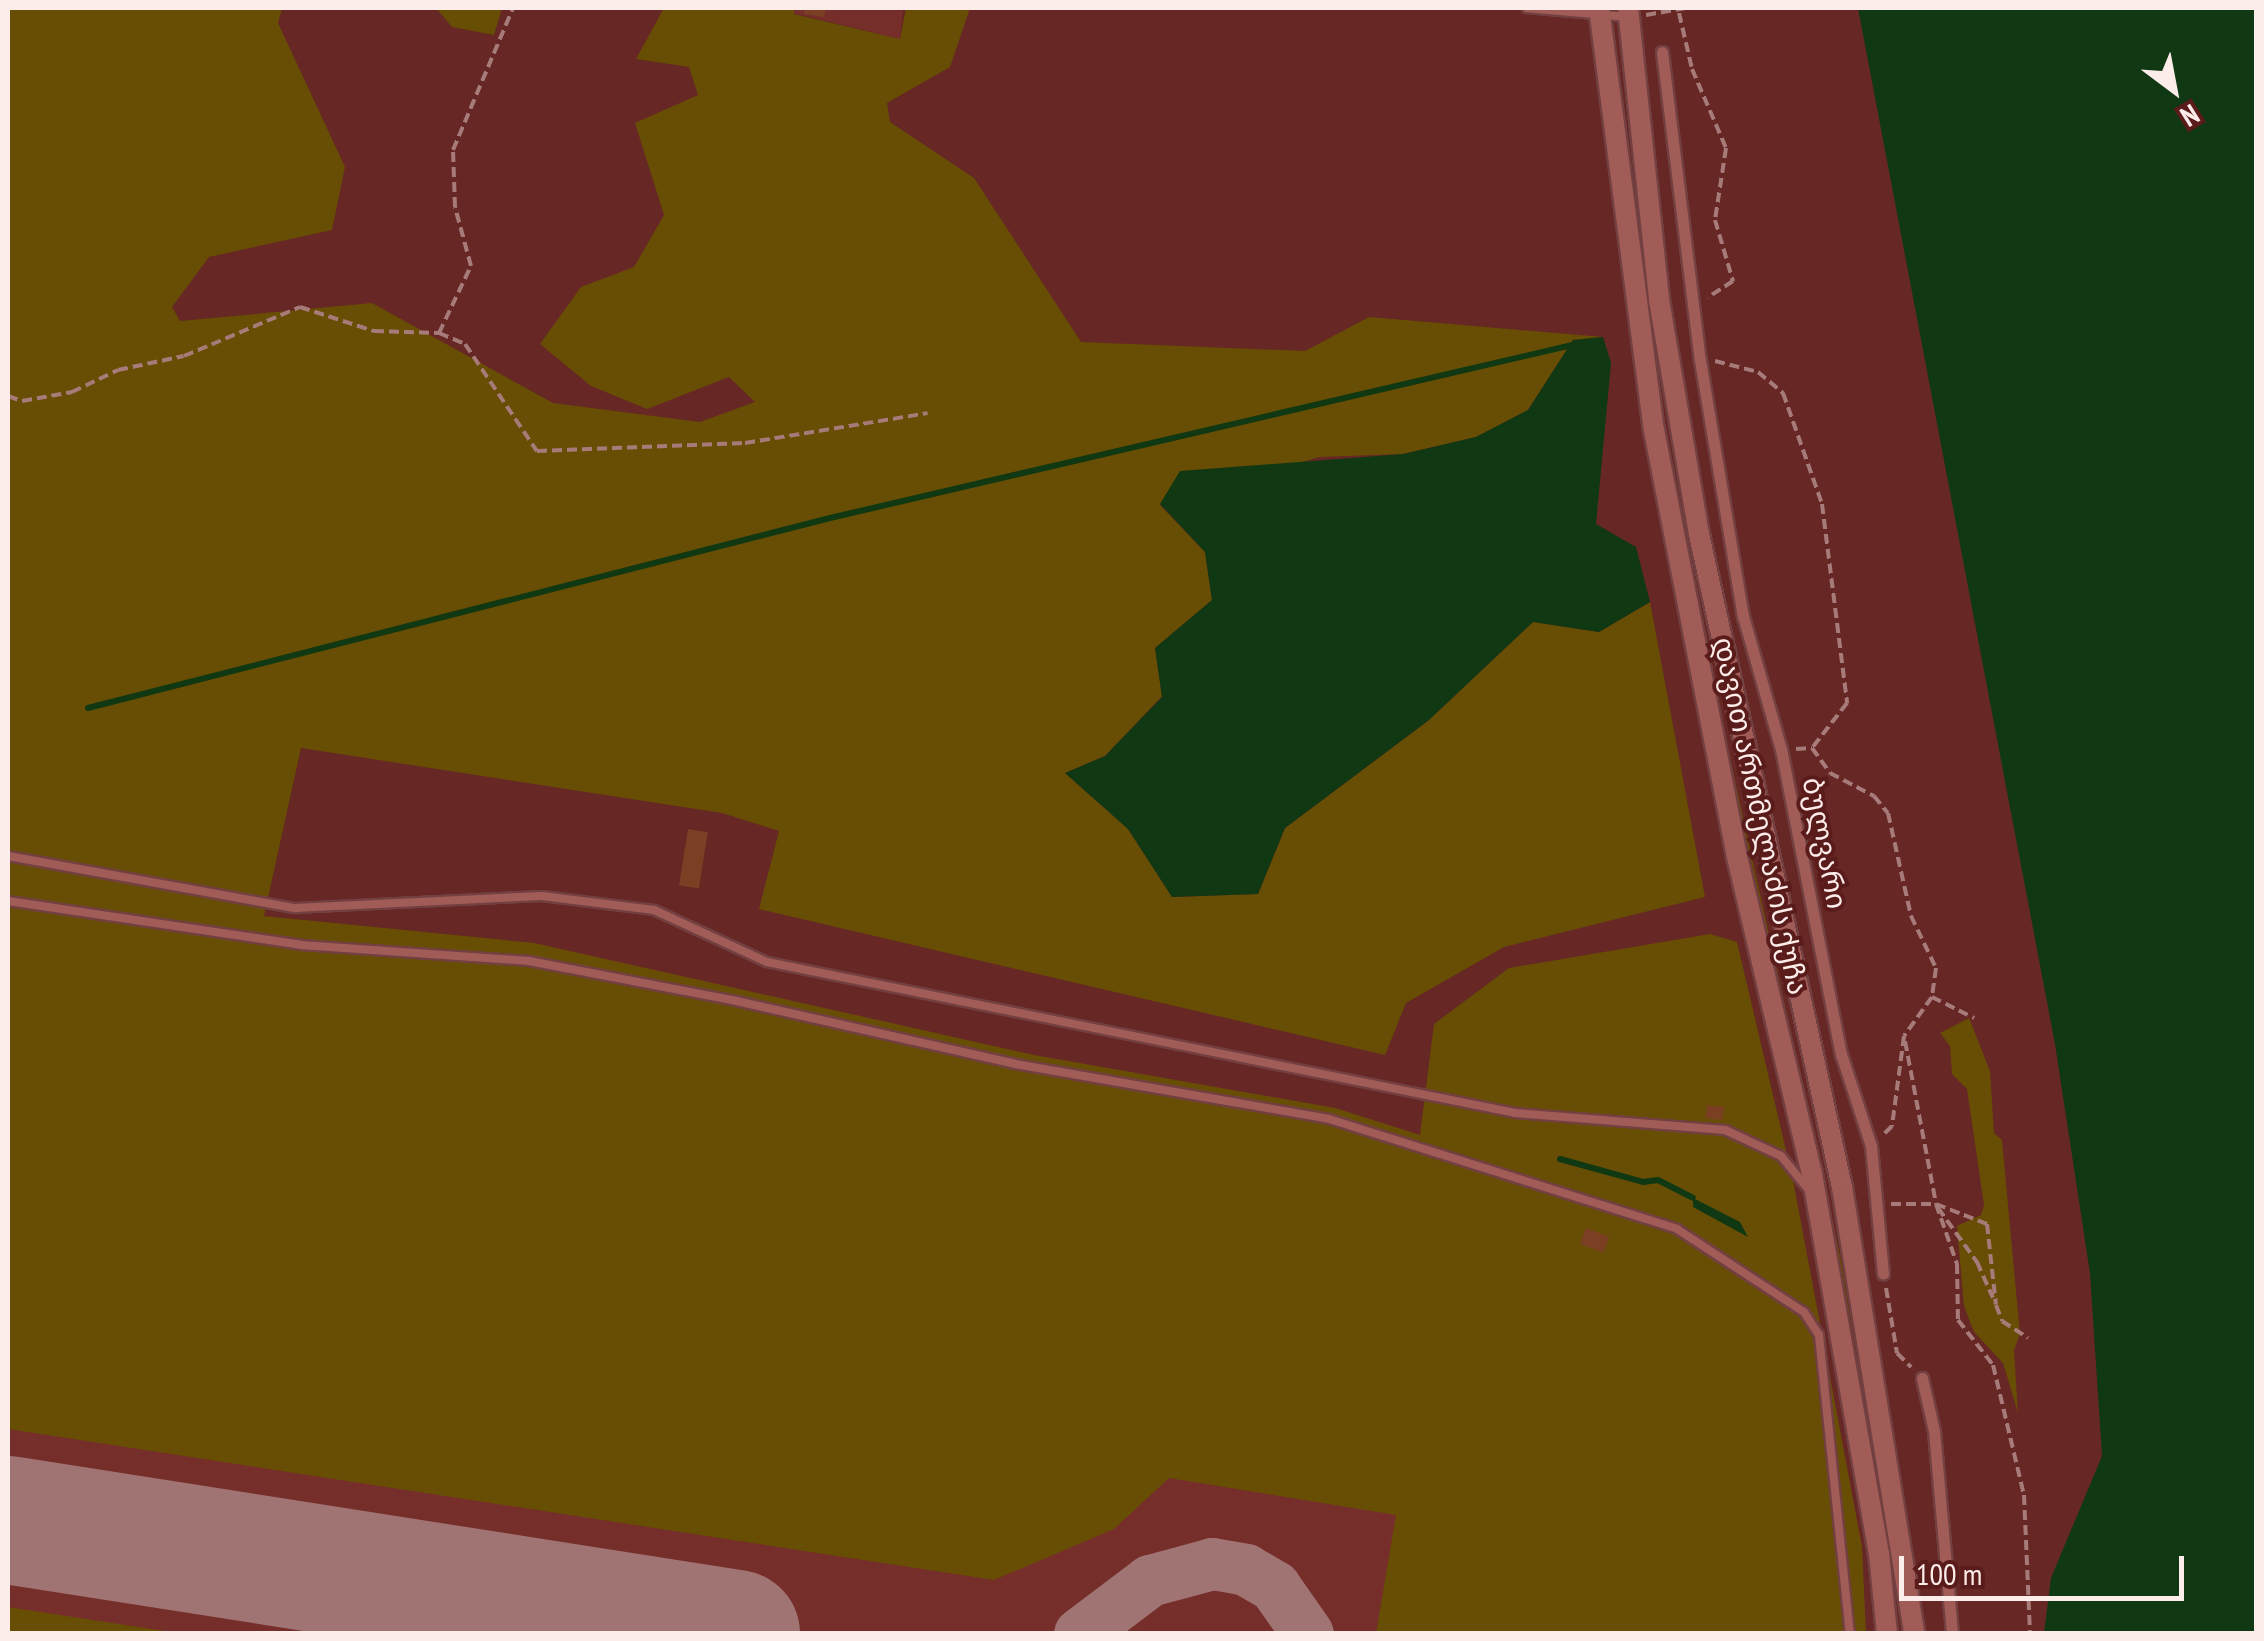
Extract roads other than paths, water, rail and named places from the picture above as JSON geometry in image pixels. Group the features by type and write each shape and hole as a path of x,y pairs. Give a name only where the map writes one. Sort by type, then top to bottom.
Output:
{"street":[{"name":"დავით ართმელაძის ქუჩა","path":"1600,11 1654,430 1737,857 1816,1198 1880,1553 1886,1634"},
{"name":"დავით ართმელაძის ქუჩა","path":"1628,12 1659,300 1699,534 1842,1187 1914,1634"},
{"name":"ბულვარი","path":"1662,52 1700,360 1743,616 1781,749 1841,1054 1871,1146 1883,1274"},
{"path":"1922,1378 1934,1431 1952,1634"}],"lane":[{"path":"1526,8 1628,12"},
{"path":"8,856 295,908 542,896 654,910 766,962 1515,1113 1725,1130 1781,1156 1816,1198"},
{"path":"8,900 302,945 529,961 732,1000 1015,1064 1330,1119 1676,1229 1804,1312 1818,1335 1850,1634"}],"waterway":[{"path":"88,708 830,518 1581,343"},
{"path":"1560,1159 1643,1182 1658,1180 1693,1198"}]}
